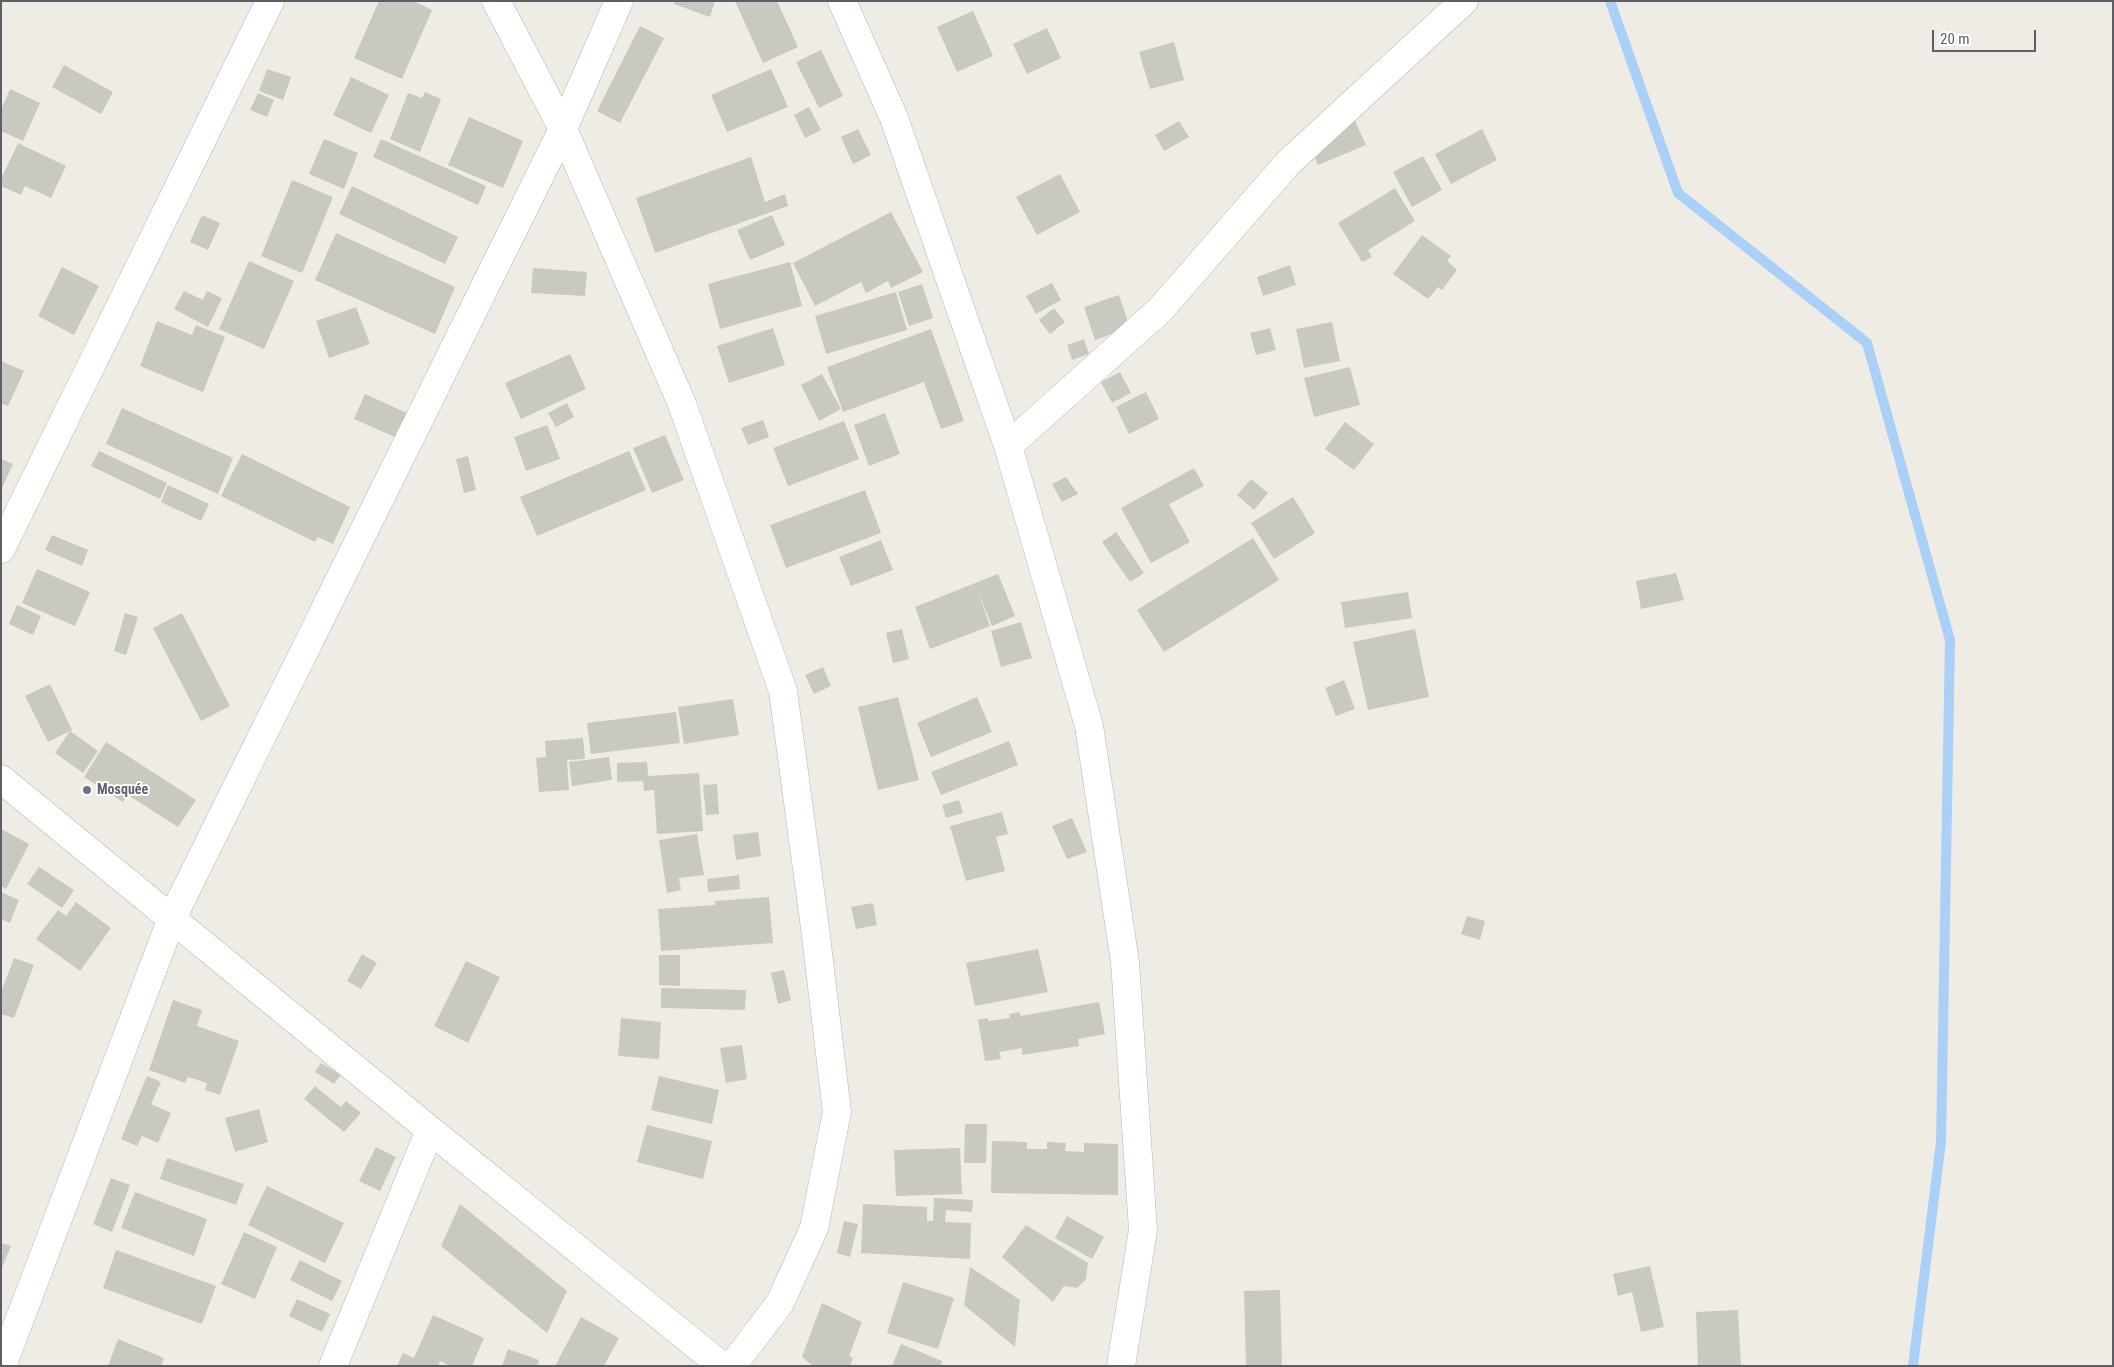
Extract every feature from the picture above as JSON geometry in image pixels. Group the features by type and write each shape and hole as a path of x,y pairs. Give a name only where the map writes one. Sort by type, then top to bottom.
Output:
{"street":[{"path":"1,550 270,1"},
{"path":"496,1 563,129 682,404 783,691 816,928 837,1112 814,1228 780,1303 732,1366"},
{"path":"2,1366 172,918 563,129 619,1"},
{"path":"842,1 894,118 1008,446 1089,726 1125,962 1143,1230 1121,1366"},
{"path":"1008,446 1160,310 1288,163 1464,1"},
{"path":"1,779 722,1366"},
{"path":"333,1366 430,1130"}],"building":[{"path":"379,1 413,1 432,10 402,79 354,58"},
{"path":"675,1 715,1 710,17 674,4"},
{"path":"735,1 777,1 798,47 763,63"},
{"path":"973,11 993,56 957,72 937,27"},
{"path":"640,26 664,38 620,123 597,111"},
{"path":"1047,28 1061,58 1027,74 1013,44"},
{"path":"1174,42 1184,80 1150,89 1139,52"},
{"path":"821,50 843,96 819,108 796,62"},
{"path":"64,65 113,92 101,114 52,87"},
{"path":"267,69 291,77 283,100 259,91"},
{"path":"771,69 788,107 727,132 711,95"},
{"path":"351,77 389,95 371,133 333,115"},
{"path":"10,89 40,103 23,141 1,131 1,110"},
{"path":"425,92 441,99 420,152 390,139 408,93 422,98"},
{"path":"258,93 274,100 267,117 250,110"},
{"path":"809,107 821,130 805,138 794,115"},
{"path":"469,117 523,141 503,188 448,165"},
{"path":"1179,121 1189,137 1164,151 1155,135"},
{"path":"1355,121 1366,145 1318,165 1308,141"},
{"path":"858,129 871,155 853,164 841,137"},
{"path":"1482,129 1497,160 1451,184 1435,154"},
{"path":"324,139 358,153 344,189 309,174"},
{"path":"381,139 486,186 478,205 373,157"},
{"path":"18,143 66,166 51,198 25,186 21,195 1,186 1,179"},
{"path":"1423,156 1442,190 1412,207 1393,172"},
{"path":"751,157 765,202 785,194 788,206 655,253 636,198"},
{"path":"1060,174 1080,212 1037,235 1016,197"},
{"path":"292,180 333,197 302,273 261,256"},
{"path":"352,186 458,237 445,264 339,214"},
{"path":"1395,188 1415,221 1368,250 1372,257 1362,262 1338,223"},
{"path":"891,212 923,272 891,288 888,281 866,293 861,282 815,306 793,263"},
{"path":"202,215 220,223 208,250 190,242"},
{"path":"772,215 785,245 750,260 737,230"},
{"path":"336,233 455,287 435,334 315,280"},
{"path":"1422,235 1451,256 1447,261 1457,270 1442,290 1438,287 1428,299 1393,274"},
{"path":"249,261 294,281 264,349 219,329"},
{"path":"790,262 802,306 720,329 708,284"},
{"path":"1290,265 1296,285 1263,296 1257,277"},
{"path":"62,267 99,286 74,335 38,316"},
{"path":"533,268 587,272 585,296 531,293"},
{"path":"1052,283 1061,300 1036,314 1026,296"},
{"path":"922,284 933,318 909,326 898,292"},
{"path":"184,291 203,300 207,291 222,298 208,327 174,309"},
{"path":"896,292 907,330 826,354 815,316"},
{"path":"1119,295 1130,328 1095,340 1084,307"},
{"path":"356,307 370,344 329,358 316,321"},
{"path":"1054,308 1065,322 1050,334 1039,320"},
{"path":"157,321 192,335 196,325 225,337 203,392 140,366"},
{"path":"1332,322 1340,361 1304,368 1296,329"},
{"path":"773,328 785,365 729,383 717,346"},
{"path":"1270,328 1276,350 1256,355 1250,333"},
{"path":"931,329 964,421 941,429 924,382 843,412 827,367"},
{"path":"1084,339 1089,354 1072,360 1067,345"},
{"path":"570,354 586,389 521,419 505,383"},
{"path":"1,361 24,371 8,406 1,403"},
{"path":"1350,367 1360,405 1314,417 1304,378"},
{"path":"1120,372 1131,393 1112,403 1101,382"},
{"path":"822,374 841,409 819,421 801,385"},
{"path":"1146,392 1159,419 1129,434 1116,407"},
{"path":"365,394 409,414 397,438 354,419"},
{"path":"567,403 574,417 556,427 548,413"},
{"path":"122,408 233,458 218,494 106,444"},
{"path":"885,413 900,454 869,466 854,425"},
{"path":"763,420 769,437 748,445 741,428"},
{"path":"844,421 859,459 788,486 773,448"},
{"path":"1345,422 1374,444 1354,470 1325,449"},
{"path":"547,425 560,459 526,471 514,437"},
{"path":"665,435 684,480 652,493 633,448"},
{"path":"99,451 167,483 160,499 91,466"},
{"path":"629,451 646,490 537,536 520,497"},
{"path":"242,454 350,507 333,544 318,537 315,542 221,496"},
{"path":"468,456 476,490 464,493 456,459"},
{"path":"1,459 13,464 1,490"},
{"path":"1194,468 1204,486 1169,504 1190,542 1151,563 1121,508"},
{"path":"1066,477 1078,494 1062,502 1052,484"},
{"path":"1251,479 1268,493 1254,510 1237,495"},
{"path":"168,485 209,504 201,521 161,502"},
{"path":"865,490 881,533 786,568 770,525"},
{"path":"1293,497 1315,533 1274,559 1251,523"},
{"path":"1116,532 1144,573 1130,582 1102,542"},
{"path":"52,535 88,550 82,566 45,550"},
{"path":"1253,538 1279,580 1164,652 1137,610"},
{"path":"881,540 893,570 851,586 839,557"},
{"path":"37,569 90,592 75,626 22,603"},
{"path":"1676,573 1684,600 1641,609 1636,581"},
{"path":"998,574 1015,616 992,626 977,589 990,626 930,649 915,607"},
{"path":"1408,592 1412,618 1345,628 1341,602"},
{"path":"17,605 41,616 33,635 9,624"},
{"path":"125,613 138,617 126,655 114,651"},
{"path":"182,613 230,706 201,721 153,628"},
{"path":"1021,622 1032,658 1001,667 991,631"},
{"path":"902,629 909,659 893,663 886,633"},
{"path":"1415,629 1429,697 1368,710 1353,642"},
{"path":"823,667 831,686 814,694 805,675"},
{"path":"1344,680 1355,709 1336,716 1325,688"},
{"path":"50,684 72,730 48,742 25,696"},
{"path":"898,697 919,780 878,790 858,707"},
{"path":"977,697 992,732 931,757 917,723"},
{"path":"733,699 739,735 684,744 678,707"},
{"path":"676,712 680,743 591,754 587,723"},
{"path":"70,731 98,751 83,773 55,753"},
{"path":"583,738 585,759 567,760 569,790 539,792 536,758 546,757 545,741"},
{"path":"1009,741 1018,765 941,795 931,772"},
{"path":"106,742 196,800 178,827 128,795 123,802 84,777"},
{"path":"609,757 612,780 572,786 569,762"},
{"path":"647,762 648,776 699,773 703,831 657,834 654,790 644,791 643,781 617,782 617,763"},
{"path":"717,784 719,814 706,815 703,785"},
{"path":"959,800 963,813 946,818 942,805"},
{"path":"1002,812 1008,834 996,837 1005,871 966,881 950,826"},
{"path":"1072,818 1087,852 1067,859 1052,826"},
{"path":"1,829 29,844 6,889 1,886"},
{"path":"758,832 761,856 736,860 733,835"},
{"path":"697,834 704,875 679,878 681,890 667,893 659,840"},
{"path":"39,867 74,890 62,908 27,884"},
{"path":"739,875 740,889 708,892 707,879"},
{"path":"1,892 19,900 10,923 1,919"},
{"path":"769,897 773,943 661,951 658,909 715,905 715,901"},
{"path":"76,902 111,928 80,971 36,939 58,910 66,916"},
{"path":"873,903 877,925 856,929 851,907"},
{"path":"1467,916 1485,921 1480,940 1461,934"},
{"path":"1038,949 1048,992 975,1006 966,963"},
{"path":"362,954 377,963 361,989 347,981"},
{"path":"659,955 680,955 680,986 659,985"},
{"path":"14,958 34,965 14,1018 1,1014 1,992"},
{"path":"466,961 500,977 468,1043 434,1026"},
{"path":"784,970 791,1000 778,1004 771,973"},
{"path":"661,988 746,990 745,1010 661,1008"},
{"path":"173,1000 202,1010 197,1026 239,1041 220,1095 205,1090 207,1083 188,1077 185,1083 149,1070"},
{"path":"1099,1002 1105,1034 1078,1039 1079,1046 1022,1055 1022,1048 999,1052 1001,1059 985,1061 978,1020 988,1018 988,1021 1010,1018 1009,1014 1020,1012 1020,1016"},
{"path":"621,1018 661,1022 659,1059 618,1056"},
{"path":"742,1045 747,1079 726,1083 720,1048"},
{"path":"321,1063 341,1075 334,1084 315,1072"},
{"path":"147,1076 161,1082 151,1104 171,1113 158,1143 142,1136 137,1146 121,1139"},
{"path":"659,1076 719,1090 712,1124 651,1110"},
{"path":"315,1086 341,1107 346,1101 361,1113 344,1132 304,1099"},
{"path":"259,1109 268,1142 235,1152 225,1118"},
{"path":"965,1124 987,1124 986,1163 964,1163"},
{"path":"647,1125 712,1141 703,1179 637,1162"},
{"path":"992,1141 1027,1142 1027,1149 1047,1149 1047,1142 1066,1143 1065,1151 1084,1152 1084,1143 1118,1144 1118,1195 991,1193"},
{"path":"376,1147 396,1157 380,1191 359,1181"},
{"path":"960,1148 962,1194 896,1196 894,1150"},
{"path":"167,1158 244,1184 236,1205 160,1179"},
{"path":"111,1178 130,1185 112,1232 93,1224"},
{"path":"267,1186 344,1223 325,1263 248,1225"},
{"path":"135,1192 207,1219 194,1256 121,1228"},
{"path":"934,1198 973,1200 972,1212 946,1210 945,1222 971,1223 970,1259 861,1253 863,1204 927,1207 927,1221 933,1221"},
{"path":"460,1204 567,1291 547,1333 441,1246"},
{"path":"1067,1216 1104,1237 1092,1259 1055,1238"},
{"path":"844,1221 858,1224 850,1257 837,1253"},
{"path":"1026,1225 1088,1263 1086,1279 1077,1288 1064,1286 1053,1302 1002,1257"},
{"path":"244,1232 277,1247 255,1299 221,1284"},
{"path":"1,1243 11,1246 1,1270"},
{"path":"116,1250 216,1286 202,1324 103,1288"},
{"path":"300,1260 342,1281 332,1301 290,1280"},
{"path":"1650,1266 1664,1327 1641,1332 1632,1292 1618,1296 1613,1274"},
{"path":"970,1267 1020,1300 1015,1347 964,1305"},
{"path":"903,1282 954,1298 938,1349 887,1333"},
{"path":"1280,1290 1282,1366 1246,1366 1244,1291"},
{"path":"297,1299 330,1314 322,1332 289,1316"},
{"path":"822,1303 862,1322 849,1356 853,1358 850,1366 813,1366 802,1357"},
{"path":"1738,1310 1741,1366 1698,1366 1696,1312"},
{"path":"433,1315 484,1338 472,1366 450,1366 440,1361 438,1366 397,1366 403,1353 414,1358"},
{"path":"581,1317 619,1338 604,1366 555,1366"},
{"path":"118,1339 164,1358 161,1366 108,1366"},
{"path":"901,1344 942,1361 940,1366 892,1366"},
{"path":"508,1349 539,1360 537,1366 502,1366"}],"waterway":[{"path":"1610,1 1678,193 1867,343 1950,640 1941,1142 1913,1366"}],"place":[{"name":"Mosquée","path":"87,790"}]}
